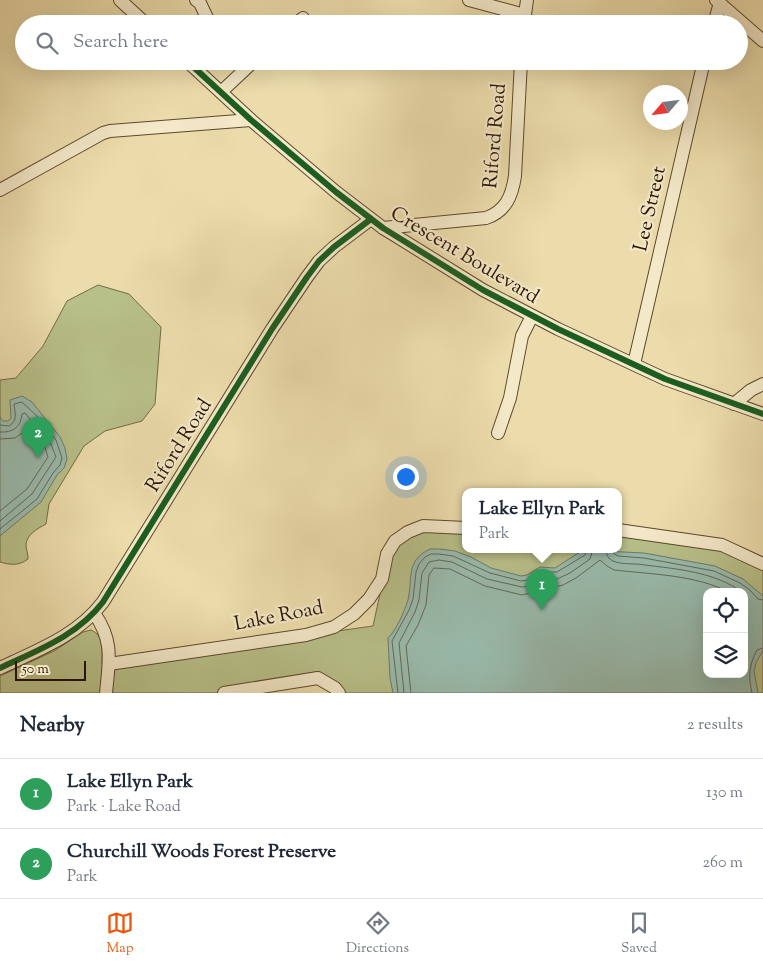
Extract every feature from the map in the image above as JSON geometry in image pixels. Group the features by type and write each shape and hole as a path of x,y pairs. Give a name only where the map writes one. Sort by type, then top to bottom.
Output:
{"street":[{"path":"120,0 136,15"},
{"path":"196,0 200,3 206,15"},
{"path":"469,0 513,15"},
{"path":"525,15 527,0"},
{"path":"716,15 718,1"},
{"path":"718,1 734,15"},
{"path":"748,28 763,41"},
{"name":"Crescent Boulevard","path":"197,70 311,172 371,219 483,290 532,316 665,379 763,414"},
{"path":"221,92 244,70"},
{"name":"Riford Road","path":"383,228 486,218 499,212 504,207 512,194 515,176 521,70"},
{"name":"Lee Street","path":"634,364 702,70"},
{"path":"0,190 103,133 110,131 251,120"},
{"name":"Riford Road","path":"0,668 65,636 94,613 103,602 272,329 307,277 324,256 371,219"},
{"path":"498,433 510,398 522,336 532,316"},
{"path":"734,404 751,390 763,384"},
{"name":"Lake Road","path":"109,664 306,635 334,627 354,614 369,599 382,578 387,554 395,541 408,532 423,526 462,528"},
{"path":"622,531 722,545 763,564"},
{"path":"94,613 102,624 108,641 109,664 106,693"},
{"path":"224,693 318,678 335,688 338,693"}],"green space":[{"path":"98,285 129,294 161,327 155,404 142,421 105,431 84,446 49,504 46,524 32,533 27,539 28,559 14,564 0,562 0,380 16,378 43,346 67,301"},
{"path":"438,531 462,534 462,553 622,553 622,535 722,549 763,569 763,693 334,693 315,682 247,693 0,693 0,676 54,651 83,632 91,630 101,640 102,664 373,626 391,557 398,546 418,532"}],"water":[{"path":"22,396 32,402 60,437 67,459 64,468 57,475 41,502 0,536 0,417 3,421 8,421 11,418 10,400"},
{"path":"430,549 440,549 455,551 491,568 521,576 527,575 540,567 555,568 578,553 644,553 715,566 743,579 763,596 763,650 754,671 758,693 393,693 390,678 388,638 397,625 408,600 413,565 422,554"}],"cycle path":[{"path":"197,70 251,120 336,192 383,228 483,290 558,329 665,379 763,414"},
{"path":"0,668 69,633 93,614 103,602 272,329 307,277 319,261 334,247 371,219"}],"place":[{"name":"Churchill Woods Forest Preserve","path":"38,458"},
{"name":"Lake Ellyn Park","path":"542,610"}]}
